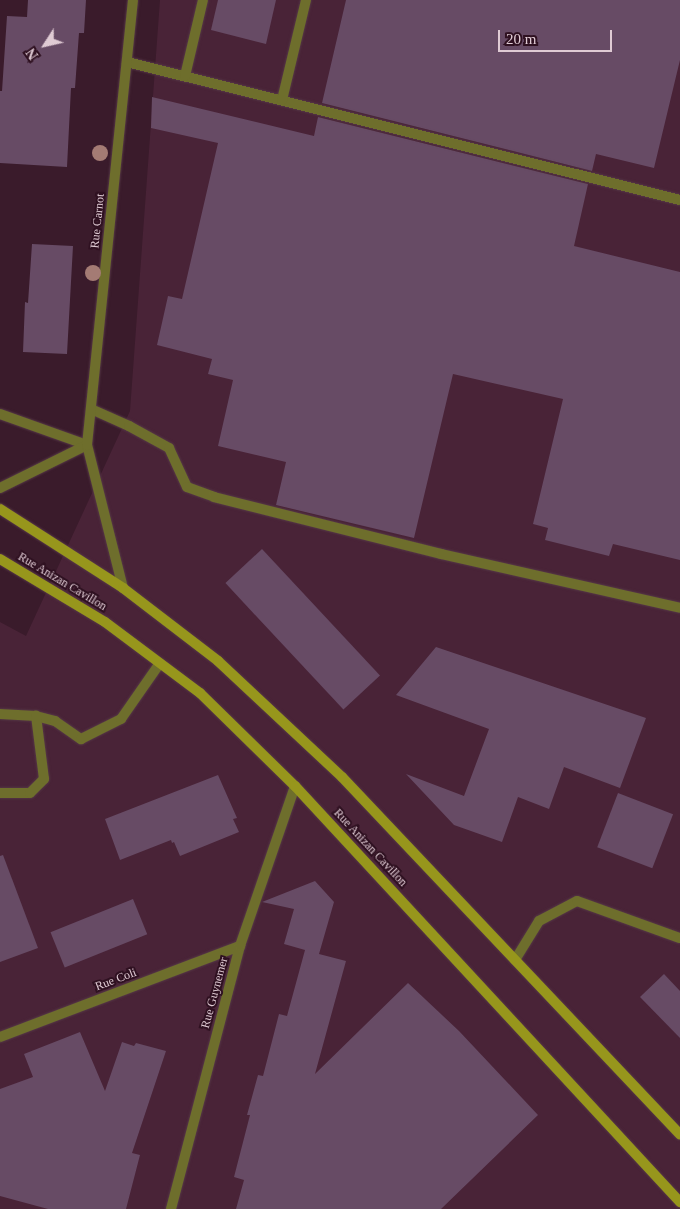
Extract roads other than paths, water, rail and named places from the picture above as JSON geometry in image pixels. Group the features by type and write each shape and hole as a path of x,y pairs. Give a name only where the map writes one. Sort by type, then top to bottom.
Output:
{"main road":[{"path":"0,509 123,588 218,661 342,778 680,1135"},
{"name":"Rue Anizan Cavillon","path":"0,559 105,622 200,693 295,786 680,1202"}],"street":[{"name":"Rue Carnot","path":"87,445 134,0"},
{"path":"185,76 203,0"},
{"path":"282,100 306,0"},
{"path":"127,62 680,200"},
{"path":"91,409 129,426 169,448 187,487 214,497 441,554 680,608"},
{"path":"0,414 87,445"},
{"path":"0,488 87,445"},
{"path":"87,445 123,588"},
{"path":"0,714 36,716 55,721 82,739 121,719 160,663"},
{"path":"0,793 30,792 44,779 36,716"},
{"name":"Rue Guynemer","path":"171,1209 240,946 295,786"},
{"path":"515,960 539,921 577,901 680,938"},
{"name":"Rue Coli","path":"0,1037 240,946"}]}
